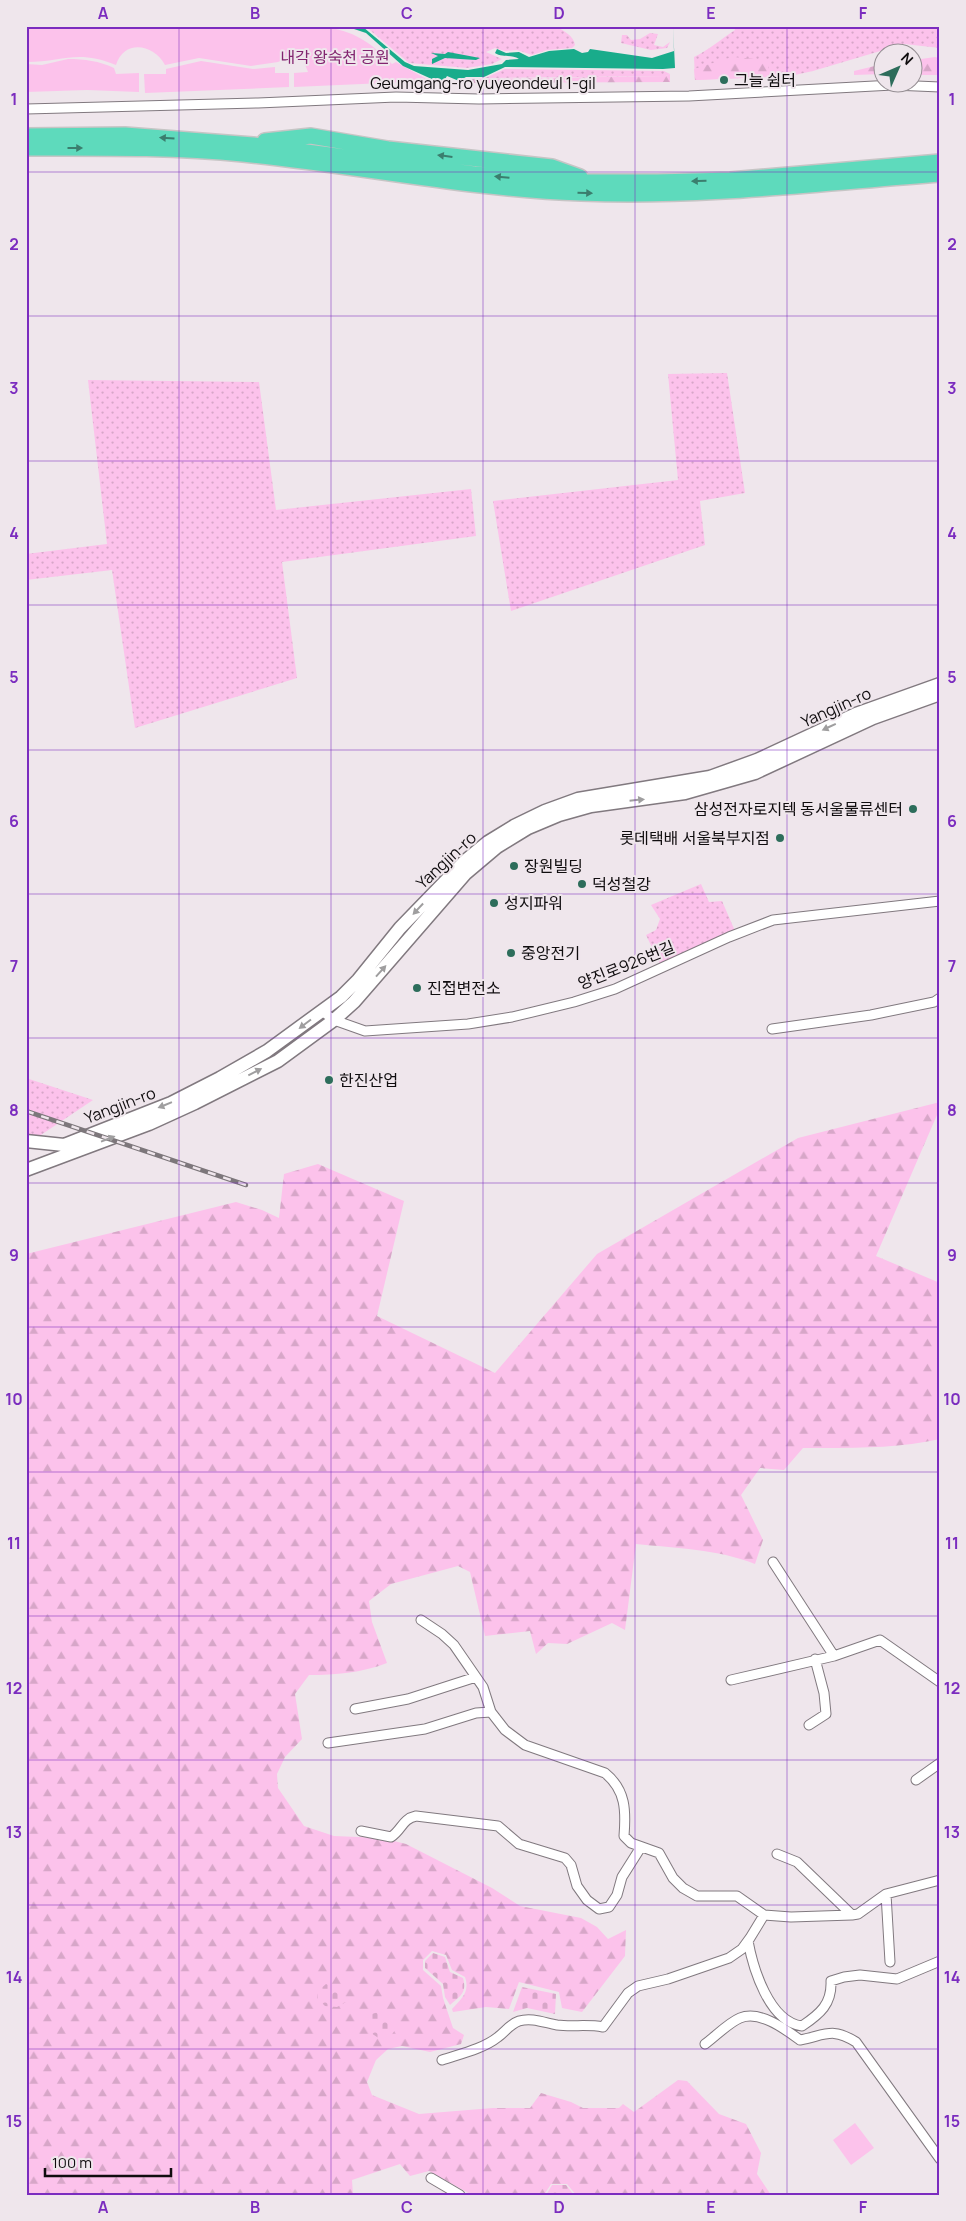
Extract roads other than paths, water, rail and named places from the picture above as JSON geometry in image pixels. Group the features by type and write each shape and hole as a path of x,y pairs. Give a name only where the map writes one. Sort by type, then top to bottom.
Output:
{"highway":[{"path":"26,136 125,135 253,145 474,174 596,182 730,180 940,162"},
{"path":"26,148 137,148 242,154 460,184 579,193 676,194 940,174"}],"main road":[{"name":"Yangjin-ro","path":"26,1141 35,1144 64,1145 172,1103 267,1051 322,1011 358,980 400,928 465,861 488,842 514,826 545,811 578,799 710,776 757,760 856,714 940,684"},
{"name":"Yangjin-ro","path":"26,1170 149,1124 278,1061 334,1020 367,987 465,874 497,847 528,828 559,815 591,806 685,793 755,773 873,718 940,694"},
{"path":"26,1149 62,1156"}],"street":[{"name":"Geumgang-ro yuyeondeul 1-gil","path":"26,109 258,103 396,97 479,99 689,96 893,85 940,87"},
{"name":"양진로926번길","path":"322,1011 334,1020 365,1032 468,1024 512,1017 574,1002 616,989 729,937 773,920 940,901"},
{"path":"772,1029 871,1015 934,1002 940,998"},
{"path":"774,1562 834,1656"},
{"path":"421,1620 442,1634 454,1645 483,1686 491,1712 505,1730 525,1745 605,1773 616,1781 626,1813 624,1836 631,1843 659,1853 673,1878 683,1888 697,1896 736,1896 764,1915 791,1917 858,1914 886,1894 940,1880"},
{"path":"731,1680 834,1656 880,1640 940,1682"},
{"path":"809,1725 826,1714 824,1693 815,1659"},
{"path":"354,1709 408,1699 476,1677"},
{"path":"328,1743 424,1729 476,1713 491,1712"},
{"path":"916,1780 940,1763"},
{"path":"362,1831 391,1837 398,1832 408,1818 416,1816 498,1826 519,1844 565,1858 571,1866 577,1886 587,1900 599,1909 609,1907 617,1895 622,1876 641,1847"},
{"path":"777,1854 797,1862 852,1914"},
{"path":"886,1894 890,1962"},
{"path":"442,2060 482,2046 498,2037 508,2027 520,2020 536,2020 558,2025 588,2024 603,2027 628,1994 638,1986 668,1979 729,1958 742,1949 764,1915"},
{"path":"748,1941 751,1958 766,1995 788,2019 795,2025 802,2026 821,2014 828,2004 831,1991 830,1982 844,1977 860,1975 897,1979 940,1962"},
{"path":"705,2044 740,2018 763,2018 782,2027 800,2040 832,2032 844,2035 856,2042 940,2159"},
{"path":"431,2178 460,2195"}],"railway":[{"path":"26,1111 246,1185"}],"place":[{"name":"그늘 쉼터","path":"724,80"},
{"name":"삼성전자로지텍 동서울물류센터","path":"913,809"},
{"name":"롯데택배 서울북부지점","path":"780,838"},
{"name":"장원빌딩","path":"514,866"},
{"name":"덕성철강","path":"582,884"},
{"name":"성지파워","path":"494,903"},
{"name":"중앙전기","path":"511,953"},
{"name":"진접변전소","path":"417,988"},
{"name":"한진산업","path":"329,1080"}],"park label":[{"name":"내각 왕숙천 공원","path":"335,57"}]}
